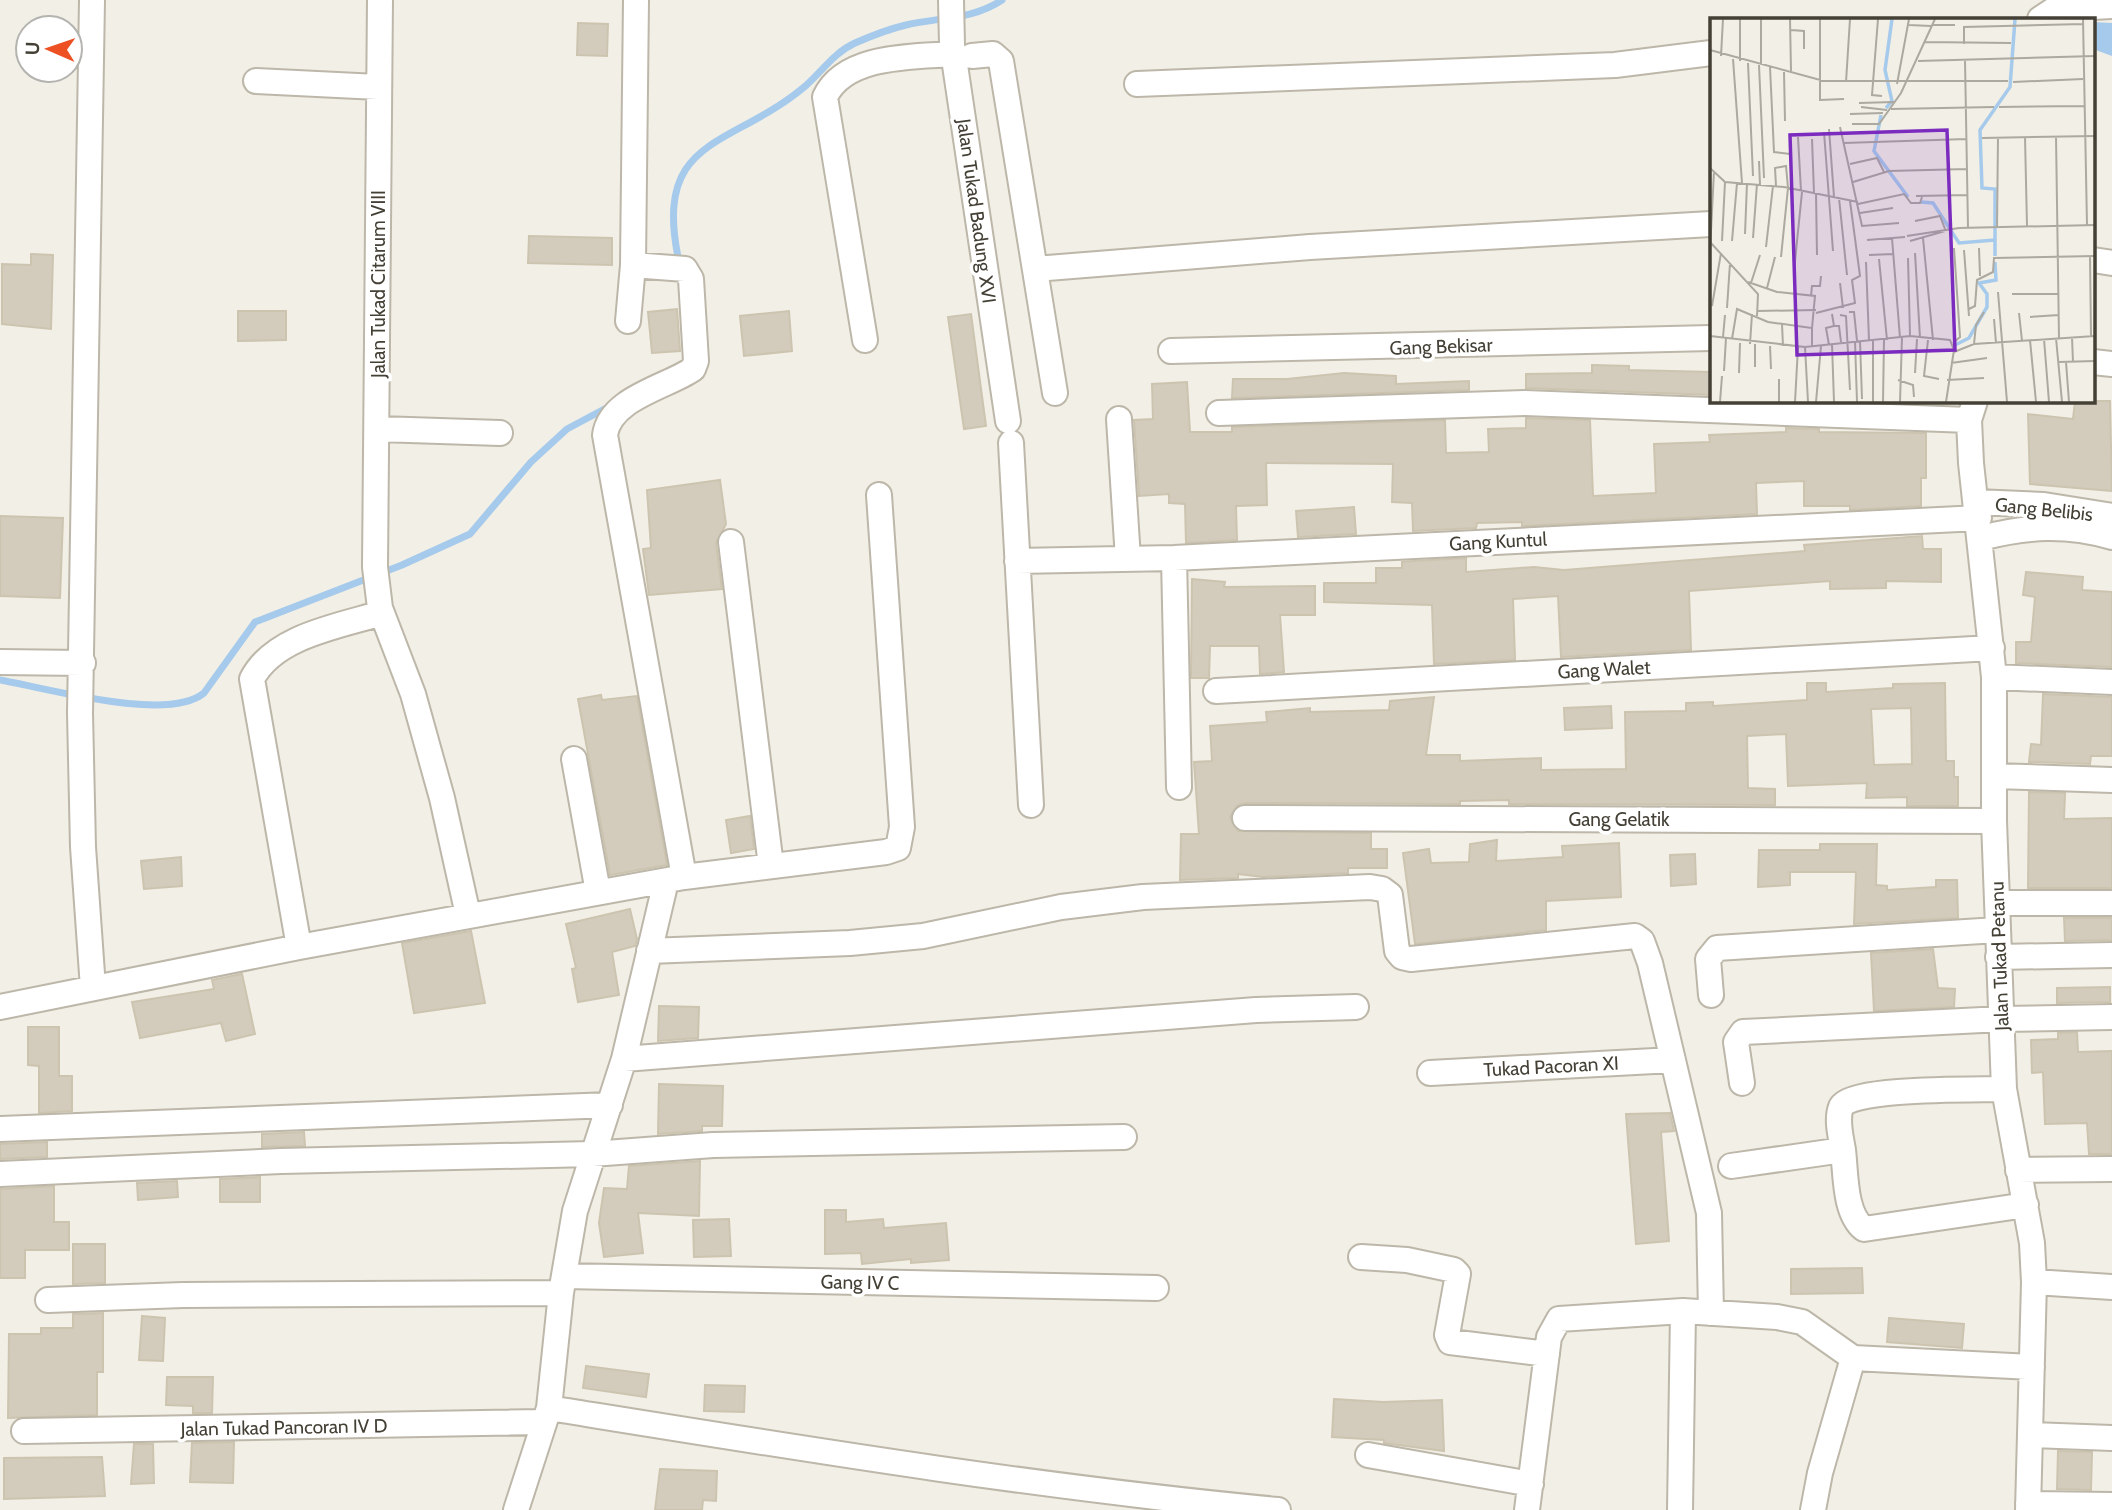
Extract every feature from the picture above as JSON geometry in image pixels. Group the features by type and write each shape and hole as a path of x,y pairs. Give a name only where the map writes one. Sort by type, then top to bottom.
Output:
{"street":[{"path":"92,0 83,670 80,713 83,847 93,988"},
{"name":"Jalan Tukad Citarum VIII","path":"380,0 379,429 375,567 381,610 413,694 442,798 468,915"},
{"path":"628,321 644,266 636,0"},
{"name":"Jalan Tukad Badung XVI","path":"951,0 1009,432 1031,805"},
{"path":"2044,11 2112,6"},
{"path":"865,341 825,97 829,88 845,75 882,60 959,52 993,54 1001,61 1055,393"},
{"path":"1137,84 1615,65 1710,53"},
{"path":"256,81 378,87"},
{"path":"1035,269 1310,247 1710,224"},
{"path":"2094,260 2112,263"},
{"path":"516,1510 547,1415 562,1285 575,1210 624,1059 649,951 675,879 605,435 610,420 631,401 693,369 696,361 691,279 685,269 644,266"},
{"name":"Gang Bekisar","path":"1171,351 1710,338"},
{"path":"2094,362 2112,364"},
{"path":"1219,413 1525,403 1972,411"},
{"name":"Jalan Tukad Petanu","path":"1972,411 1994,677 1994,821 2004,1089 2026,1206 2035,1282 2028,1507"},
{"path":"1119,419 1128,559"},
{"path":"379,429 500,433"},
{"path":"0,1007 468,915 675,879 886,852 898,848 901,842 878,495"},
{"name":"Gang Belibis","path":"1979,519 2044,505 2112,516"},
{"path":"1979,519 2062,527 2112,537"},
{"name":"Gang Kuntul","path":"1017,561 1174,558 1979,519"},
{"path":"731,542 771,866"},
{"path":"1174,558 1180,788"},
{"path":"299,947 252,680 259,665 276,651 381,610"},
{"name":"Gang Walet","path":"1216,691 1992,648"},
{"path":"0,662 83,670"},
{"path":"1994,677 2112,682"},
{"path":"574,760 598,892"},
{"path":"1995,776 2112,780"},
{"name":"Gang Gelatik","path":"1245,818 1994,821"},
{"path":"649,951 850,943 923,936 1061,907 1143,897 1370,887 1382,889 1390,895 1397,951 1402,957 1411,959 1634,936 1642,941 1650,963 1709,1213 1711,1313"},
{"path":"1997,903 2112,904"},
{"path":"1711,995 1709,959 1717,948 1997,930"},
{"path":"1998,957 2112,955"},
{"path":"624,1059 1256,1010 1356,1007"},
{"path":"1742,1083 1736,1042 1743,1032 2002,1019 2112,1017"},
{"name":"Tukad Pacoran XI","path":"1430,1073 1673,1060"},
{"path":"2004,1089 1871,1094 1849,1098 1841,1106 1839,1119 1852,1210 1858,1224 1864,1229 2026,1206"},
{"path":"0,1129 610,1105"},
{"path":"0,1174 281,1161 592,1154 713,1145 1124,1137"},
{"path":"1731,1166 1843,1150"},
{"path":"2018,1170 2112,1169"},
{"path":"1361,1257 1407,1260 1454,1270 1458,1274 1447,1335 1450,1342 1547,1354"},
{"path":"2035,1282 2112,1287"},
{"name":"Gang IV C","path":"48,1300 562,1285 1156,1288"},
{"path":"1680,1510 1683,1311"},
{"path":"1527,1510 1549,1337 1559,1319 1683,1311 1801,1322 1853,1358 2032,1367"},
{"path":"1813,1510 1820,1473 1853,1358"},
{"name":"Jalan Tukad Pancoran IV D","path":"24,1431 547,1415 1128,1496 1279,1510"},
{"path":"2032,1435 2112,1438"},
{"path":"1368,1455 1531,1484"},
{"path":"2028,1507 2112,1506"}],"water":[{"path":"2094,22 2112,23 2112,56 2094,49"}],"building":[{"path":"578,23 608,24 607,56 577,55"},
{"path":"529,236 612,238 612,265 528,263"},
{"path":"31,254 53,255 51,329 2,324 2,264 31,265"},
{"path":"677,309 680,351 652,353 648,312"},
{"path":"238,311 286,311 286,340 238,341"},
{"path":"789,311 792,351 744,356 740,316"},
{"path":"971,314 986,426 964,429 948,317"},
{"path":"1592,365 1629,366 1629,370 1710,372 1710,395 1526,388 1526,374 1592,373"},
{"path":"1344,373 1396,376 1396,384 1469,381 1469,390 1232,398 1233,379 1287,379"},
{"path":"1187,382 1190,432 1232,432 1232,427 1445,420 1446,453 1489,452 1488,429 1526,428 1526,418 1590,420 1593,496 1656,493 1654,444 1710,442 1709,435 1786,432 1786,428 1819,429 1819,432 1926,433 1926,478 1921,478 1921,506 1850,510 1850,506 1804,506 1804,481 1756,483 1757,514 1522,526 1522,522 1477,523 1476,528 1413,531 1412,503 1392,502 1393,464 1266,463 1267,505 1236,506 1237,540 1186,543 1185,504 1169,503 1169,494 1139,496 1134,420 1153,419 1152,384"},
{"path":"2110,401 2112,491 2030,484 2028,414 2073,419 2075,402"},
{"path":"720,480 726,524 716,543 722,589 649,595 643,549 651,548 647,490"},
{"path":"1354,507 1356,534 1298,537 1296,511"},
{"path":"0,516 63,518 60,598 0,596"},
{"path":"1922,536 1923,549 1941,549 1941,582 1886,581 1886,588 1830,589 1830,581 1689,591 1691,650 1561,657 1558,596 1513,599 1515,660 1434,664 1432,605 1324,602 1324,583 1376,583 1376,568 1402,568 1402,562 1466,558 1466,572 1534,567 1564,570 1805,551 1804,545"},
{"path":"2026,572 2083,577 2082,590 2112,592 2112,667 2016,663 2016,642 2031,642 2035,597 2023,595"},
{"path":"1192,579 1225,582 1224,587 1315,586 1315,615 1280,615 1284,672 1260,674 1259,646 1210,646 1209,678 1191,678"},
{"path":"1807,683 1826,683 1826,692 1893,688 1893,684 1945,683 1946,761 1954,761 1954,777 1958,777 1958,806 1907,806 1907,797 1866,798 1867,783 1788,786 1786,734 1747,736 1748,788 1775,789 1775,805 1509,804 1509,800 1460,801 1460,804 1245,803 1237,806 1230,817 1238,831 1371,833 1371,849 1387,849 1387,868 1348,868 1348,873 1263,877 1238,874 1238,878 1180,880 1181,834 1199,834 1194,762 1212,761 1210,726 1267,722 1266,712 1310,708 1310,712 1389,710 1390,701 1434,697 1426,755 1460,755 1460,761 1541,758 1541,770 1626,769 1625,712 1686,711 1686,703 1713,702 1713,706 1807,700","holes":["1911,708 1912,764 1874,765 1871,709"]},
{"path":"2043,694 2112,697 2112,756 2091,756 2090,764 2029,762 2031,744 2041,745"},
{"path":"601,695 602,700 637,696 667,865 610,875 578,699"},
{"path":"1611,706 1612,728 1565,730 1564,708"},
{"path":"2029,792 2065,793 2064,819 2112,818 2112,888 2028,888"},
{"path":"750,816 754,849 731,853 726,820"},
{"path":"1497,840 1496,861 1563,857 1562,846 1619,843 1621,897 1546,901 1546,930 1415,944 1403,853 1429,849 1431,863 1469,862 1470,844"},
{"path":"1820,844 1877,844 1876,885 1887,886 1887,890 1936,887 1936,880 1957,880 1958,918 1854,924 1856,872 1790,872 1790,885 1758,887 1759,850 1820,850"},
{"path":"1695,854 1696,884 1671,886 1670,855"},
{"path":"181,857 182,886 144,889 141,861"},
{"path":"630,909 637,939 635,946 612,952 619,995 578,1002 572,969 576,968 566,924"},
{"path":"2064,918 2112,918 2112,940 2065,941"},
{"path":"471,931 485,1003 414,1013 402,943"},
{"path":"1933,949 1938,988 1955,989 1954,1007 1874,1011 1871,953"},
{"path":"242,974 255,1034 226,1041 221,1023 140,1038 132,1002 214,989 212,980"},
{"path":"2110,987 2110,1002 2057,1003 2057,988"},
{"path":"659,1006 699,1007 698,1038 658,1041"},
{"path":"28,1027 59,1027 59,1076 72,1076 72,1111 39,1113 39,1066 28,1065"},
{"path":"2077,1032 2078,1052 2112,1051 2112,1154 2089,1154 2087,1123 2045,1124 2043,1072 2032,1073 2031,1040 2058,1039 2058,1033"},
{"path":"659,1084 723,1086 722,1126 702,1126 702,1131 658,1134"},
{"path":"1670,1113 1674,1131 1661,1132 1669,1241 1636,1244 1626,1114"},
{"path":"304,1132 305,1146 262,1147 262,1134"},
{"path":"47,1142 47,1157 0,1159 0,1144"},
{"path":"700,1161 699,1216 638,1213 643,1253 604,1257 599,1223 604,1188 627,1189 629,1166"},
{"path":"260,1177 260,1202 220,1202 220,1179"},
{"path":"177,1181 178,1197 138,1200 137,1183"},
{"path":"54,1186 54,1222 69,1222 69,1250 25,1250 25,1278 0,1278 0,1189"},
{"path":"825,1210 846,1210 846,1222 883,1219 884,1228 946,1223 949,1260 911,1263 911,1259 862,1264 861,1253 825,1254"},
{"path":"729,1219 731,1256 694,1257 693,1220"},
{"path":"73,1244 105,1244 105,1283 73,1284"},
{"path":"1862,1268 1863,1293 1791,1294 1791,1269"},
{"path":"103,1313 103,1372 97,1372 97,1415 8,1418 9,1334 41,1334 41,1328 73,1328 73,1314"},
{"path":"142,1316 165,1318 163,1361 139,1360"},
{"path":"1889,1318 1964,1324 1962,1348 1887,1342"},
{"path":"586,1366 649,1374 646,1397 583,1388"},
{"path":"167,1377 213,1377 212,1413 193,1413 193,1406 166,1405"},
{"path":"705,1385 745,1386 744,1412 704,1411"},
{"path":"1334,1399 1383,1402 1442,1400 1444,1451 1384,1443 1384,1440 1332,1437"},
{"path":"234,1442 233,1483 190,1482 192,1443"},
{"path":"134,1444 153,1444 154,1483 131,1484"},
{"path":"2058,1451 2092,1452 2091,1490 2057,1489"},
{"path":"102,1457 105,1496 4,1499 4,1458"},
{"path":"660,1469 717,1471 716,1501 703,1500 702,1510 655,1510"}],"waterway":[{"path":"679,262 674,221 677,190 687,168 703,151 775,108 803,88 840,52 855,43 919,22 979,11 1002,0"},
{"path":"0,680 106,701 163,705 187,701 204,693 255,622 402,565 470,534 531,462 567,429 612,405"}]}
